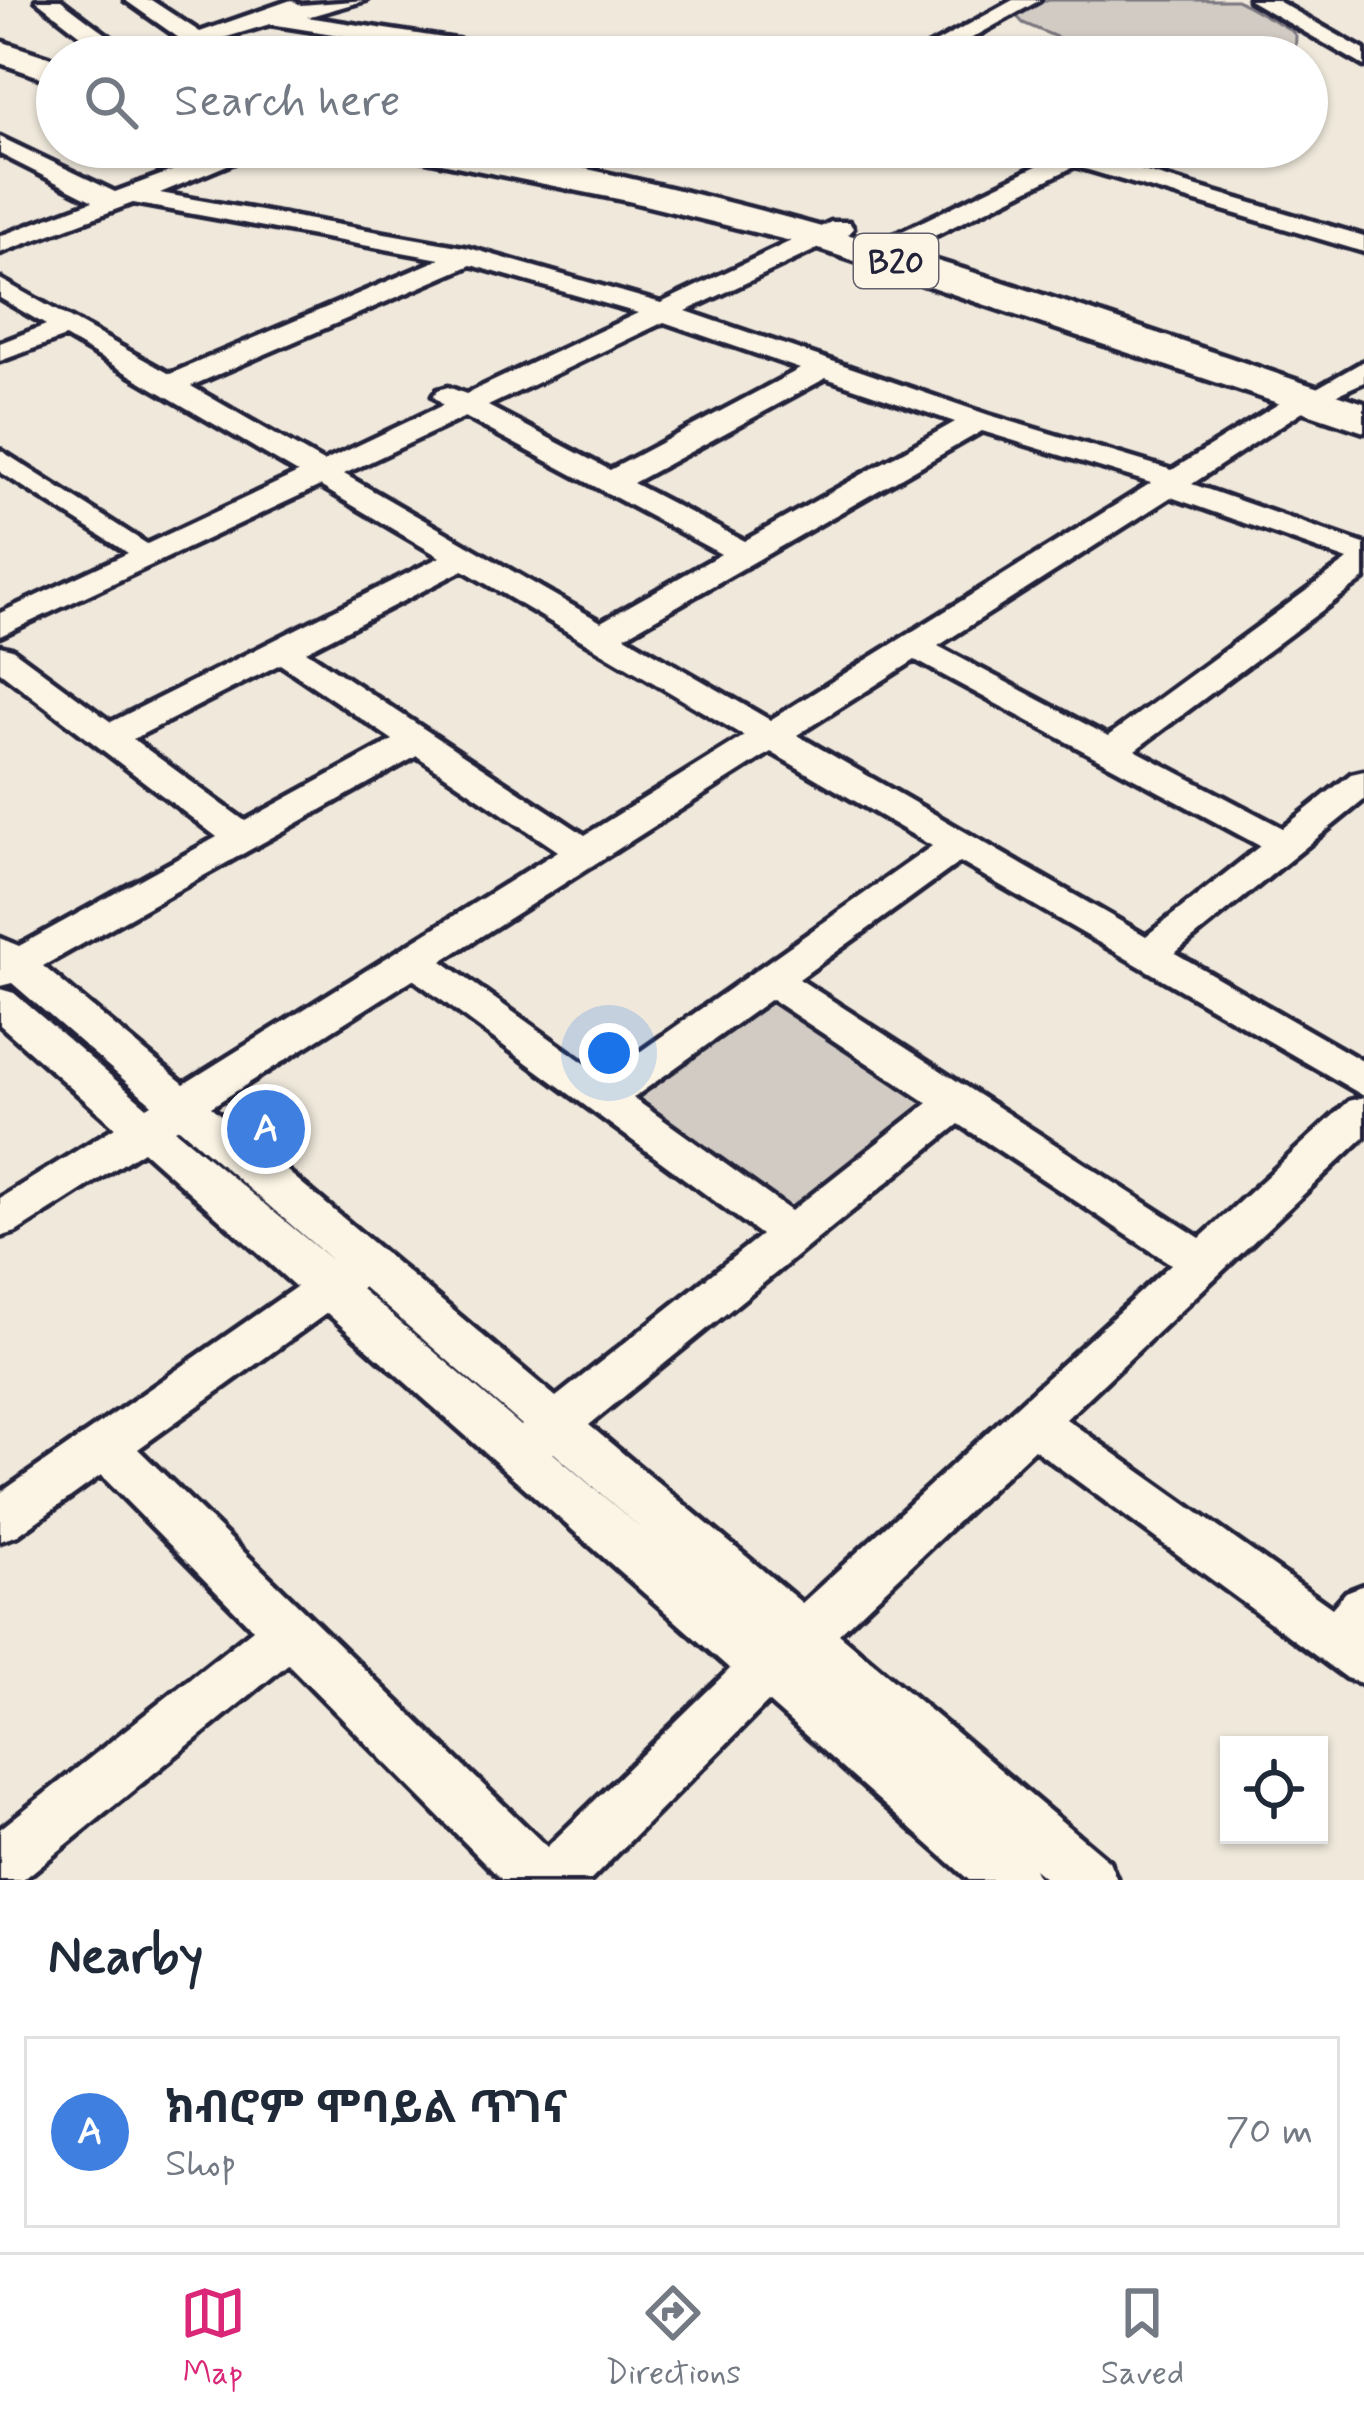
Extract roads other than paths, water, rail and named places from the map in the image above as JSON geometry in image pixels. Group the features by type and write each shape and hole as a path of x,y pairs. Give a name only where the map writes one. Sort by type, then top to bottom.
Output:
{"highway":[{"path":"0,51 36,64"},
{"path":"0,66 36,77"},
{"name":"B20","path":"524,168 897,244 1341,390 1364,418"},
{"name":"B20","path":"584,168 637,178 819,229 1341,390"}],"street":[{"path":"47,0 95,36"},
{"path":"136,0 191,36"},
{"path":"253,18 355,0"},
{"path":"961,36 1029,0"},
{"path":"1260,0 1323,36"},
{"path":"207,36 301,1"},
{"path":"253,18 377,36"},
{"path":"1328,39 1364,59"},
{"path":"0,144 36,160"},
{"path":"54,168 122,198 470,256 650,309 1173,483 1364,555"},
{"path":"0,245 202,168"},
{"path":"897,244 1053,168"},
{"path":"1107,168 1364,244"},
{"path":"0,626 312,469 819,229"},
{"path":"169,385 470,256"},
{"path":"0,286 1364,1081"},
{"path":"0,353 68,326"},
{"path":"610,483 824,368"},
{"path":"0,1220 1173,483 1341,390"},
{"path":"456,401 744,554"},
{"path":"599,636 979,421"},
{"path":"0,460 132,545"},
{"path":"0,608 132,545 312,469"},
{"path":"109,737 464,557"},
{"path":"1109,752 1364,564"},
{"path":"915,647 1286,845"},
{"path":"282,650 587,854"},
{"path":"0,656 243,838"},
{"path":"418,741 4,973 785,1652 1089,1880"},
{"path":"1148,954 1364,782"},
{"path":"604,1098 958,845"},
{"path":"416,962 792,1235"},
{"path":"770,980 1204,1262"},
{"path":"538,1439 958,1102"},
{"path":"552,1880 785,1652 1364,1112"},
{"path":"0,1520 347,1275"},
{"path":"1033,1422 1355,1637"},
{"path":"104,1447 541,1880"},
{"path":"0,1864 290,1631"},
{"path":"785,1652 1011,1880"}],"place":[{"name":"ክብሮም ሞባይል ጥገና","path":"266,1129"}]}
